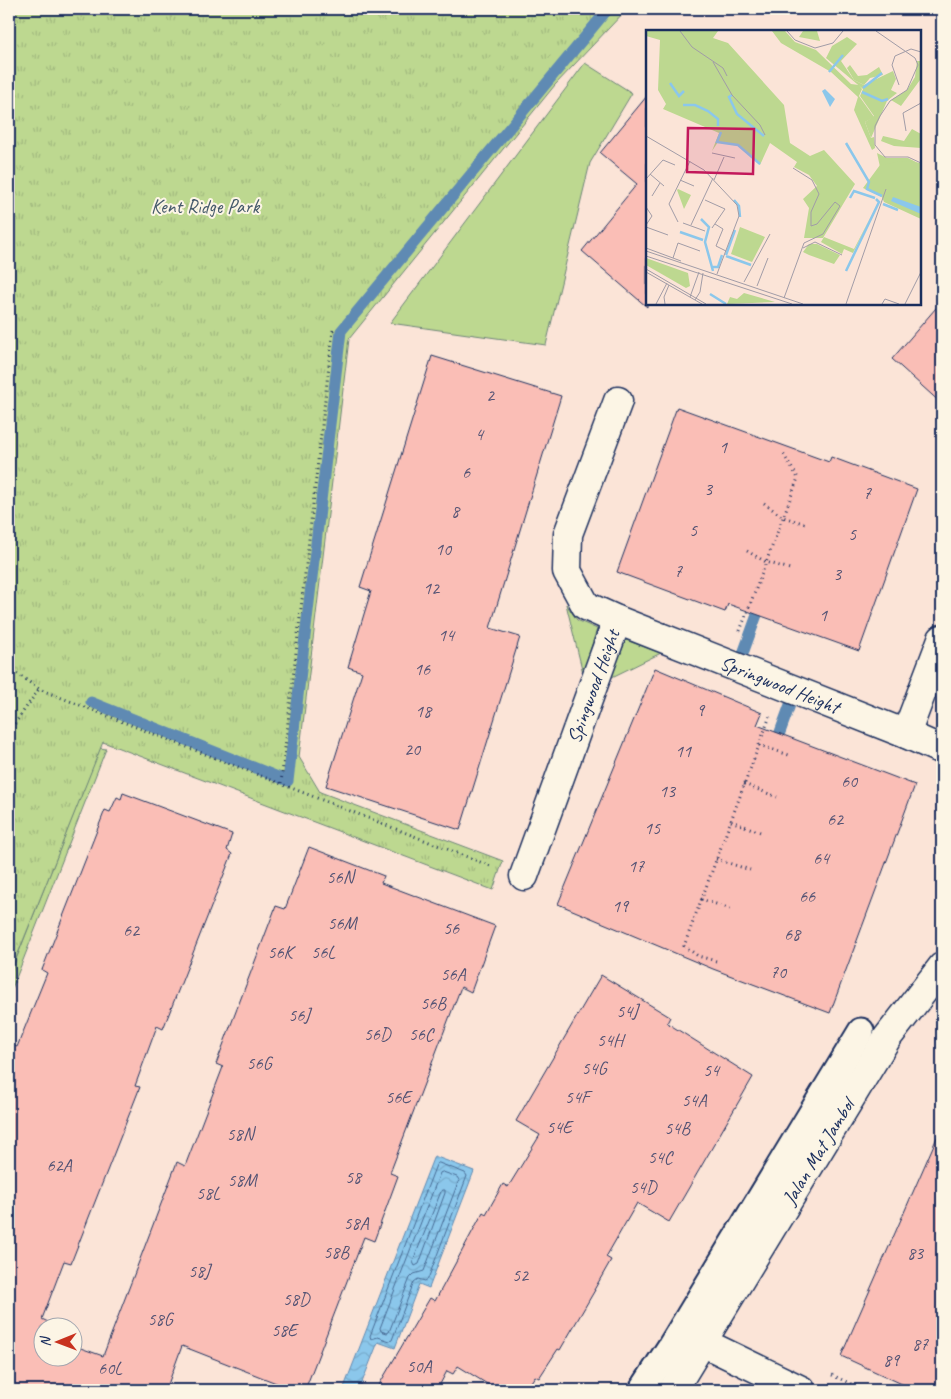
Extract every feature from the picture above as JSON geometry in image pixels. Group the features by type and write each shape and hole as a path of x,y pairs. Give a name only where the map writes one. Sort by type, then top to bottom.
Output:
{"street":[{"name":"Spingwood Height","path":"524,876 617,620 586,606 567,571 568,534 618,401"},
{"name":"Springwood Height","path":"617,620 942,750"},
{"path":"906,734 942,639"},
{"name":"Jalan Mat Jambol","path":"673,1390 887,1038 942,967"},
{"path":"642,1390 675,1339 861,1031"},
{"path":"702,1342 801,1390"}],"path":[{"path":"281,783 333,330"},
{"path":"738,636 798,478 782,452"},
{"path":"764,503 784,517 806,524"},
{"path":"747,551 766,562 790,569"},
{"path":"9,668 39,689 514,875 524,876"},
{"path":"9,732 39,689"},
{"path":"716,961 698,956 684,946 771,713"},
{"path":"759,745 792,756"},
{"path":"744,784 777,797"},
{"path":"731,821 763,833"},
{"path":"716,859 750,870"},
{"path":"701,899 734,910"}],"green space":[{"name":"Kent Ridge Park","path":"9,9 627,9 555,85 349,339 299,757 320,792 503,861 493,890 103,742 9,976"},
{"path":"585,63 632,93 590,163 546,345 390,323"},
{"path":"566,604 577,620 597,629 583,673"},
{"path":"626,640 661,653 610,678"},
{"path":"100,748 106,749 9,996 9,977"}],"water":[{"path":"434,1156 474,1171 429,1288 419,1284 395,1348 378,1342 359,1390 343,1390"}],"building":[{"path":"646,97 647,307 582,251 637,184 600,153"},
{"path":"942,301 942,404 892,359"},
{"path":"432,356 561,396 490,628 520,637 460,830 326,786 362,672 348,667 371,591 360,587"},
{"path":"677,407 829,462 831,457 917,489 859,651 728,604 725,612 617,572"},
{"path":"655,668 762,713 757,725 915,785 830,1013 713,969 558,904"},
{"path":"123,793 232,834 227,850 232,854 163,1029 157,1026 135,1086 140,1087 71,1263 64,1261 43,1316 32,1316 32,1366 82,1366 82,1349 103,1356 177,1162 185,1166 197,1135 223,1067 216,1064 276,906 285,909 309,847 384,876 381,883 495,926 471,992 461,987 390,1173 398,1176 374,1241 364,1237 305,1390 294,1390 182,1346 166,1390 9,1390 9,1044 17,1047 47,973 42,970 105,810 110,812 117,797 121,799"},
{"path":"601,975 670,1017 667,1023 753,1077 669,1222 637,1203 606,1257 611,1260 560,1350 558,1349 539,1378 535,1376 526,1390 497,1390 458,1366 453,1374 447,1371 437,1390 376,1390 430,1298 435,1301 483,1212 486,1214 503,1184 508,1187 540,1135 516,1121"},
{"path":"942,1126 942,1390 915,1390 841,1356"}],"waterway":[{"path":"91,702 288,781 341,331 608,9"},
{"path":"741,659 762,601"},
{"path":"775,746 791,702"}]}
